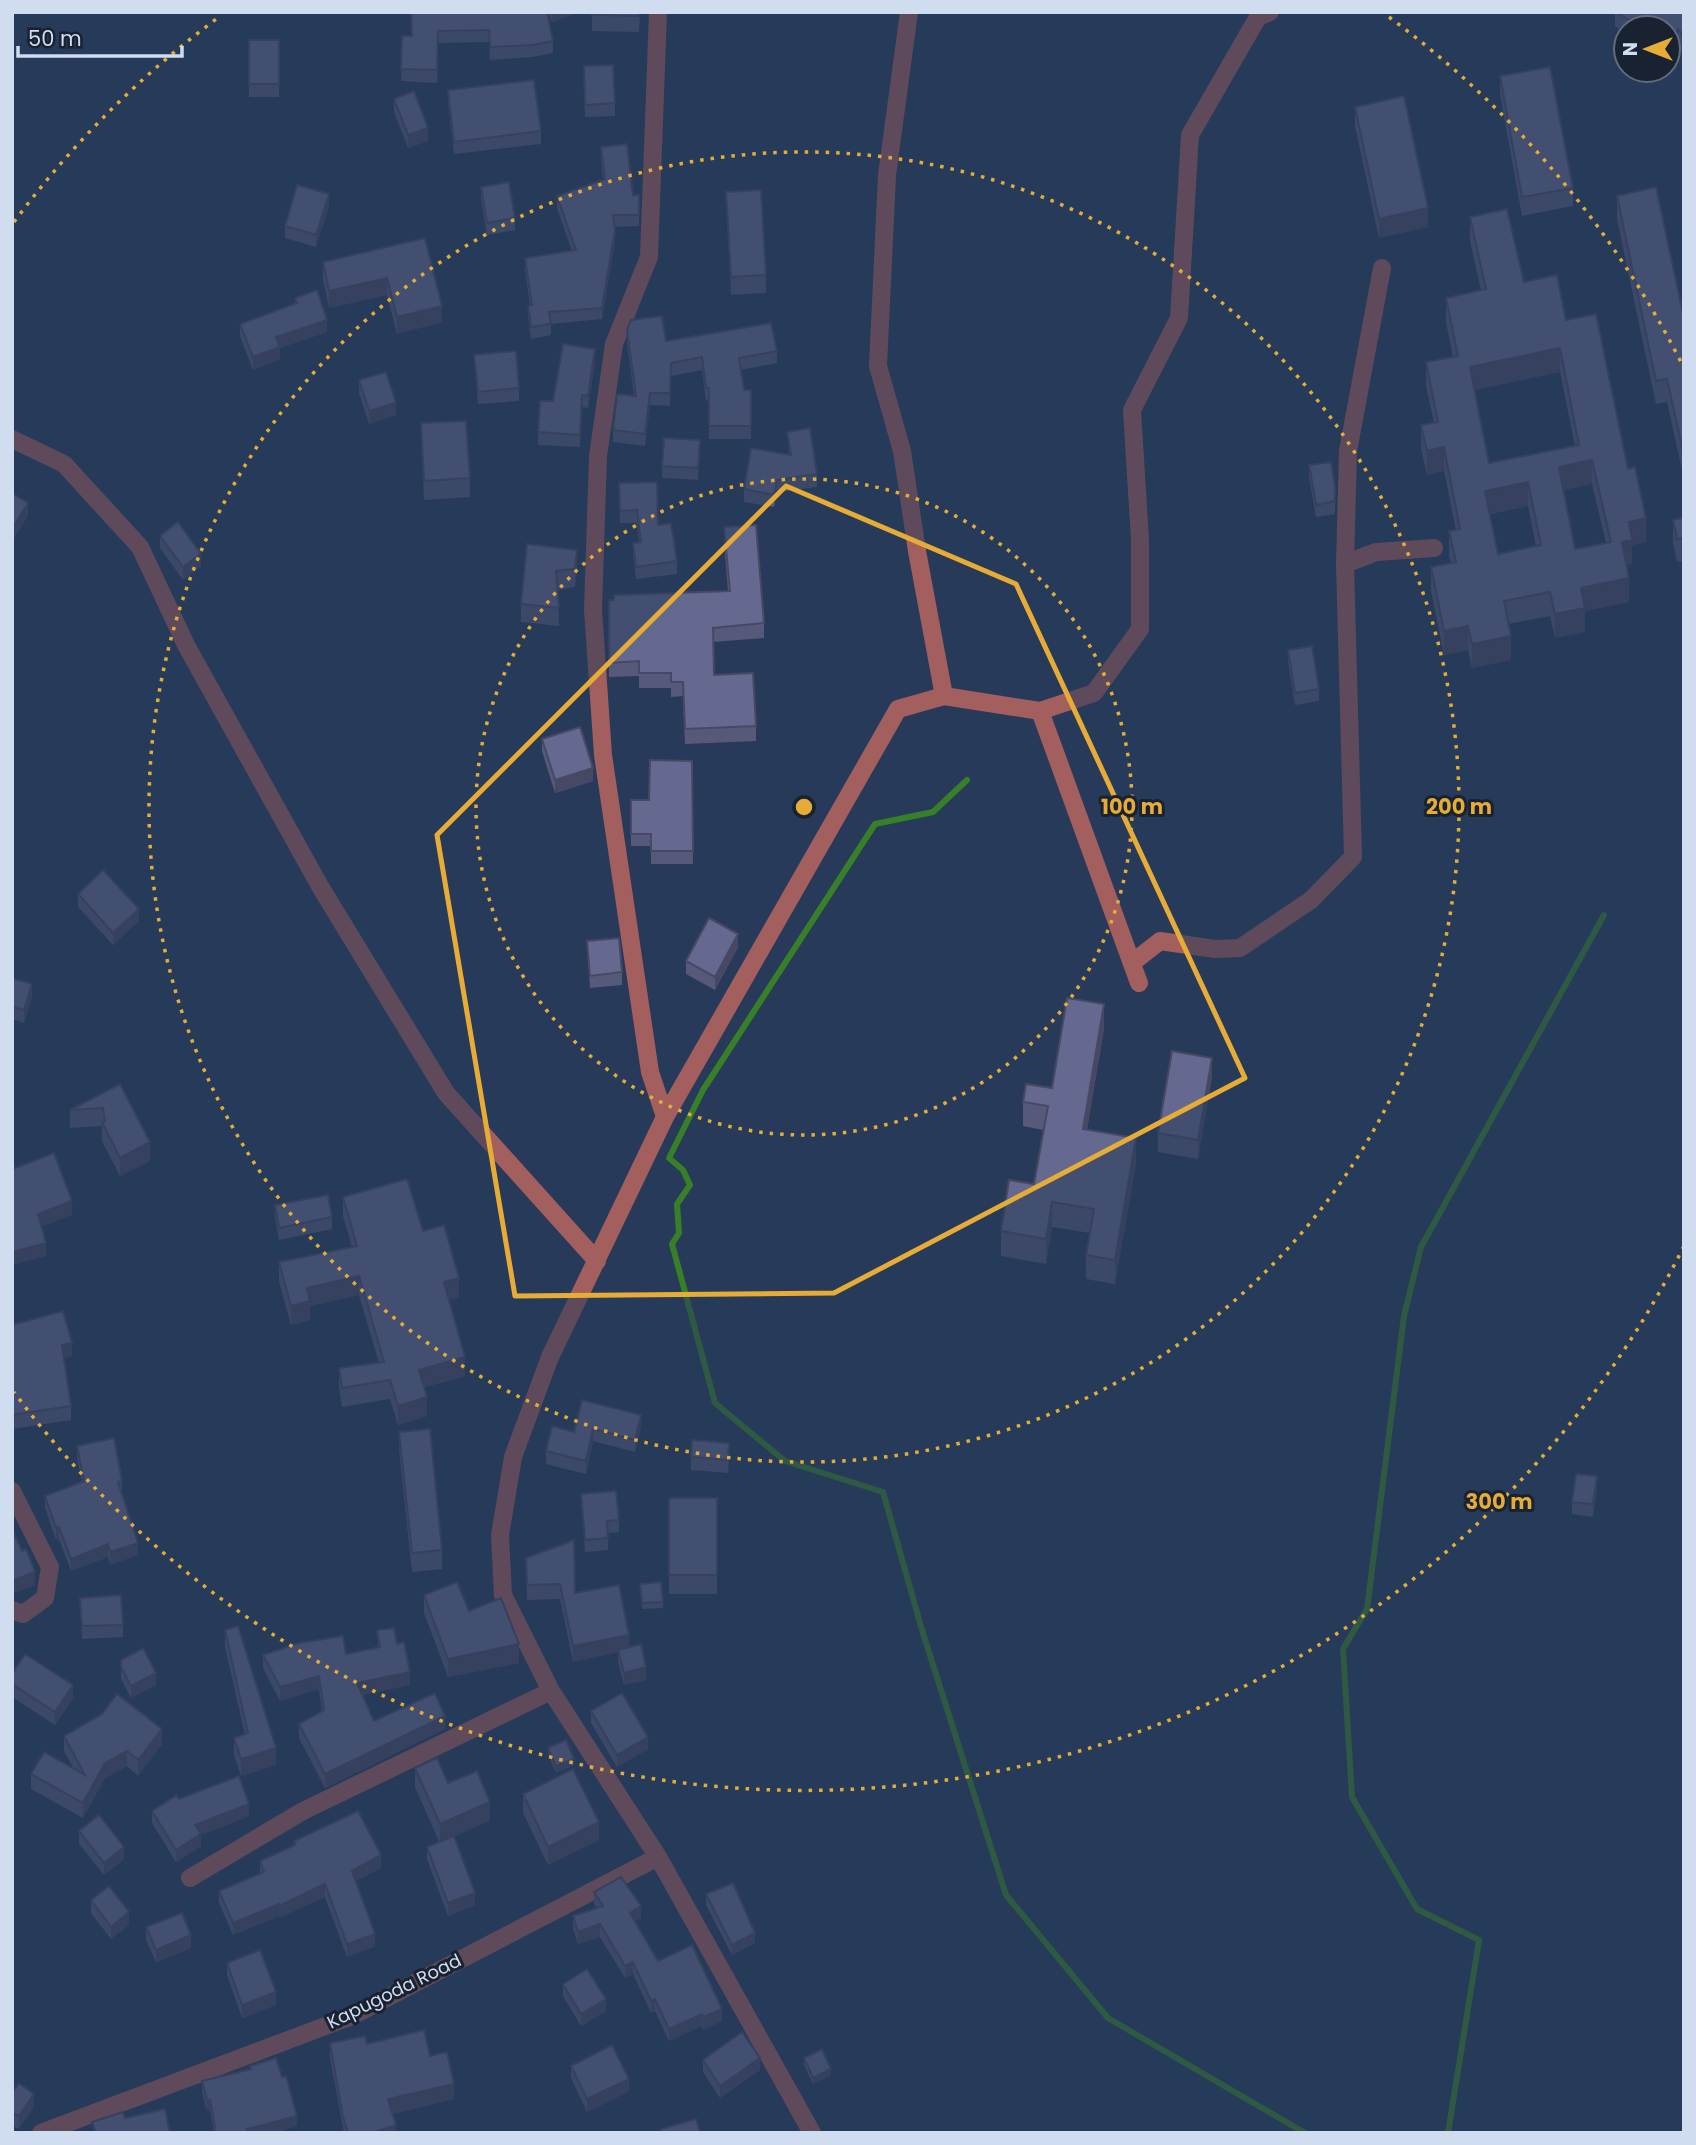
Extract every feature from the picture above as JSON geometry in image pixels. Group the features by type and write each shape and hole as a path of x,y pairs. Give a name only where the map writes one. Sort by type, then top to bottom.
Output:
{"street":[{"path":"658,12 649,257 614,344 598,456 593,610 605,769 650,1072 665,1117"},
{"path":"909,12 887,175 878,366 902,452 944,696"},
{"path":"812,2133 658,1857 551,1691 503,1595 500,1535 513,1457 550,1357 665,1117 898,709 944,696 1040,711 1094,694 1140,629 1140,540 1132,410 1179,318 1190,135 1258,17 1270,12"},
{"path":"1132,963 1160,941 1214,949 1240,947 1311,900 1353,857 1345,564 1348,452 1382,268"},
{"path":"12,439 64,464 140,547 186,645 321,888 446,1093 597,1261"},
{"path":"1345,564 1376,552 1434,548"},
{"path":"1040,711 1139,983"},
{"path":"12,1491 50,1567 45,1598 23,1614 12,1610"},
{"path":"190,1878 303,1811 551,1691"},
{"name":"Kapugoda Road","path":"41,2133 352,2016 658,1857"}],"highlighted area":[{"path":"786,486 1016,584 1245,1078 834,1293 515,1296 437,835"}],"building":[{"path":"411,12 547,12 553,41 490,47 489,30 438,31 437,70 401,69 402,36 412,36"},
{"path":"592,12 639,12 639,16 592,15"},
{"path":"1617,12 1684,12 1684,37 1682,14"},
{"path":"249,40 279,40 279,84 249,84"},
{"path":"613,65 615,103 585,105 584,66"},
{"path":"1550,67 1573,188 1522,197 1500,76"},
{"path":"534,80 541,131 454,142 448,90"},
{"path":"414,91 428,128 408,135 394,99"},
{"path":"1404,96 1428,208 1379,219 1355,107"},
{"path":"627,144 633,195 639,195 639,215 613,215 615,230 602,308 549,312 551,324 531,327 528,306 532,305 525,258 576,250 557,196 605,179 601,147"},
{"path":"509,182 515,218 487,223 481,187"},
{"path":"297,185 329,194 316,235 285,226"},
{"path":"1656,187 1684,318 1684,456 1667,379 1656,381 1617,196"},
{"path":"761,190 766,275 731,277 726,192"},
{"path":"1507,209 1524,282 1557,275 1566,320 1596,314 1628,469 1635,467 1646,518 1629,522 1632,540 1622,542 1629,578 1581,588 1585,608 1555,614 1550,592 1504,601 1511,636 1472,644 1468,626 1444,631 1431,567 1456,562 1449,531 1460,529 1444,447 1427,451 1421,425 1438,422 1426,362 1458,356 1446,298 1486,289 1470,217","holes":["1560,348 1579,445 1489,463 1470,367","1592,460 1611,542 1575,549 1559,467","1528,482 1541,545 1498,554 1485,491"]},
{"path":"425,238 442,306 397,317 387,278 329,291 323,262"},
{"path":"317,290 327,320 276,337 280,347 253,357 240,324 297,303 295,298"},
{"path":"662,316 666,341 771,323 777,351 739,358 744,390 751,390 751,426 709,426 709,388 706,388 702,357 671,363 670,393 650,393 645,434 613,430 617,394 636,396 627,330 631,320"},
{"path":"563,344 595,349 588,396 582,395 580,435 538,432 540,401 553,401"},
{"path":"516,351 519,388 478,392 474,355"},
{"path":"386,372 396,403 369,411 359,380"},
{"path":"466,421 470,478 424,481 421,423"},
{"path":"810,428 817,474 777,480 774,495 744,489 751,448 791,455 787,432"},
{"path":"664,438 700,440 698,468 662,466"},
{"path":"1331,462 1335,501 1316,505 1309,465"},
{"path":"657,482 658,525 671,523 677,561 636,567 633,543 641,542 637,510 620,511 619,483"},
{"path":"12,493 28,503 12,529"},
{"path":"1684,518 1684,545 1683,538 1677,539 1673,520"},
{"path":"178,522 201,554 183,567 160,536"},
{"path":"756,525 764,623 713,628 714,675 753,673 756,726 685,729 683,682 671,682 671,673 639,673 639,661 609,663 609,600 614,600 614,595 730,591 724,527"},
{"path":"527,544 577,550 575,569 556,571 559,608 521,604"},
{"path":"1312,646 1319,689 1295,693 1288,650"},
{"path":"580,727 593,768 555,780 542,739"},
{"path":"650,760 692,761 693,851 651,851 651,834 631,834 631,800 649,800"},
{"path":"103,870 139,909 113,933 78,894"},
{"path":"709,918 738,934 715,977 686,961"},
{"path":"619,938 622,972 590,976 587,941"},
{"path":"12,978 32,984 24,1010 12,1007"},
{"path":"1067,998 1104,1004 1083,1129 1136,1138 1115,1260 1086,1255 1094,1209 1052,1202 1046,1239 1001,1231 1009,1180 1034,1184 1048,1106 1023,1102 1026,1084 1052,1088"},
{"path":"1172,1051 1212,1058 1198,1140 1158,1133"},
{"path":"120,1084 150,1142 120,1158 102,1122 105,1121 103,1108 70,1110"},
{"path":"54,1153 72,1201 38,1214 46,1243 12,1252 12,1169"},
{"path":"407,1179 423,1231 444,1225 459,1278 444,1282 465,1357 419,1370 427,1397 398,1406 390,1380 342,1388 339,1368 384,1362 359,1276 307,1288 310,1301 291,1306 279,1262 357,1246 343,1197"},
{"path":"328,1195 332,1217 279,1228 275,1205"},
{"path":"63,1311 72,1343 62,1345 71,1406 12,1415 12,1325"},
{"path":"582,1400 641,1415 635,1440 593,1429 586,1461 546,1451 552,1426 574,1432"},
{"path":"430,1429 442,1550 412,1553 399,1432"},
{"path":"114,1438 122,1481 118,1482 138,1543 110,1552 108,1544 71,1559 45,1496 84,1481 77,1446"},
{"path":"692,1440 729,1443 728,1460 691,1457"},
{"path":"1576,1474 1597,1476 1593,1504 1572,1502"},
{"path":"616,1491 619,1520 607,1521 608,1538 585,1540 581,1494"},
{"path":"669,1498 717,1498 717,1575 669,1575"},
{"path":"12,1529 22,1551 26,1549 35,1572 12,1581"},
{"path":"574,1540 575,1593 619,1585 629,1635 573,1646 560,1584 527,1585 526,1558"},
{"path":"457,1582 469,1611 501,1598 519,1644 448,1659 424,1595"},
{"path":"661,1582 663,1602 642,1603 640,1584"},
{"path":"121,1595 123,1625 82,1626 80,1598"},
{"path":"238,1626 276,1748 241,1759 234,1738 248,1733 225,1630"},
{"path":"394,1628 397,1644 404,1642 410,1672 357,1683 374,1721 435,1693 445,1716 325,1774 299,1724 324,1710 319,1676 280,1687 263,1655 299,1643 343,1636 346,1654 380,1647 377,1630"},
{"path":"641,1644 646,1667 624,1673 618,1650"},
{"path":"143,1648 156,1673 131,1686 121,1667 121,1660"},
{"path":"25,1654 73,1685 55,1712 12,1684 12,1674"},
{"path":"622,1693 648,1737 617,1755 591,1711"},
{"path":"117,1694 162,1729 138,1760 127,1751 105,1763 83,1803 31,1774 44,1752 85,1775 64,1736 102,1714"},
{"path":"566,1740 574,1759 556,1766 548,1748"},
{"path":"437,1758 448,1783 477,1771 490,1802 440,1824 415,1768"},
{"path":"573,1769 599,1822 548,1847 523,1794"},
{"path":"239,1776 249,1804 195,1825 201,1834 176,1850 152,1811 177,1795 179,1799"},
{"path":"358,1811 381,1855 352,1871 375,1934 347,1944 325,1884 279,1906 233,1923 219,1891 264,1872 260,1861 295,1845 294,1841"},
{"path":"99,1815 124,1847 104,1863 79,1831"},
{"path":"454,1836 475,1893 448,1903 427,1847"},
{"path":"621,1877 641,1906 630,1913 658,1961 692,1945 722,2009 703,2017 702,2014 669,2029 655,1999 651,2001 633,1962 625,1966 600,1924 578,1932 573,1916 603,1906 594,1892"},
{"path":"733,1883 755,1933 732,1945 706,1894"},
{"path":"109,1886 129,1912 111,1927 91,1900"},
{"path":"182,1913 191,1935 156,1950 146,1927"},
{"path":"260,1950 276,1992 242,2005 227,1963"},
{"path":"587,1969 606,1999 581,2014 563,1984"},
{"path":"424,2030 430,2056 447,2052 454,2084 388,2099 396,2125 371,2133 348,2133 330,2043 365,2036 367,2044"},
{"path":"742,2032 760,2058 720,2086 703,2060"},
{"path":"612,2045 629,2079 587,2099 571,2066"},
{"path":"822,2049 831,2069 813,2078 804,2058"},
{"path":"276,2058 282,2077 286,2076 297,2116 247,2129 248,2133 216,2133 210,2100 207,2100 202,2081 251,2069 250,2066"},
{"path":"19,2083 34,2094 19,2116 12,2113 12,2093"},
{"path":"165,2109 170,2133 96,2133 92,2122 123,2112 125,2118"},
{"path":"696,2119 700,2133 662,2133 661,2129"}],"waterway":[{"path":"967,780 933,812 875,824 703,1090 669,1158 683,1170 690,1185 677,1204 679,1233 672,1244 715,1403 785,1461 883,1492 922,1630 1006,1895 1108,2018 1305,2133"},
{"path":"1448,2133 1479,1940 1417,1909 1352,1797 1343,1649 1367,1609 1404,1316 1421,1247 1604,915"}]}
